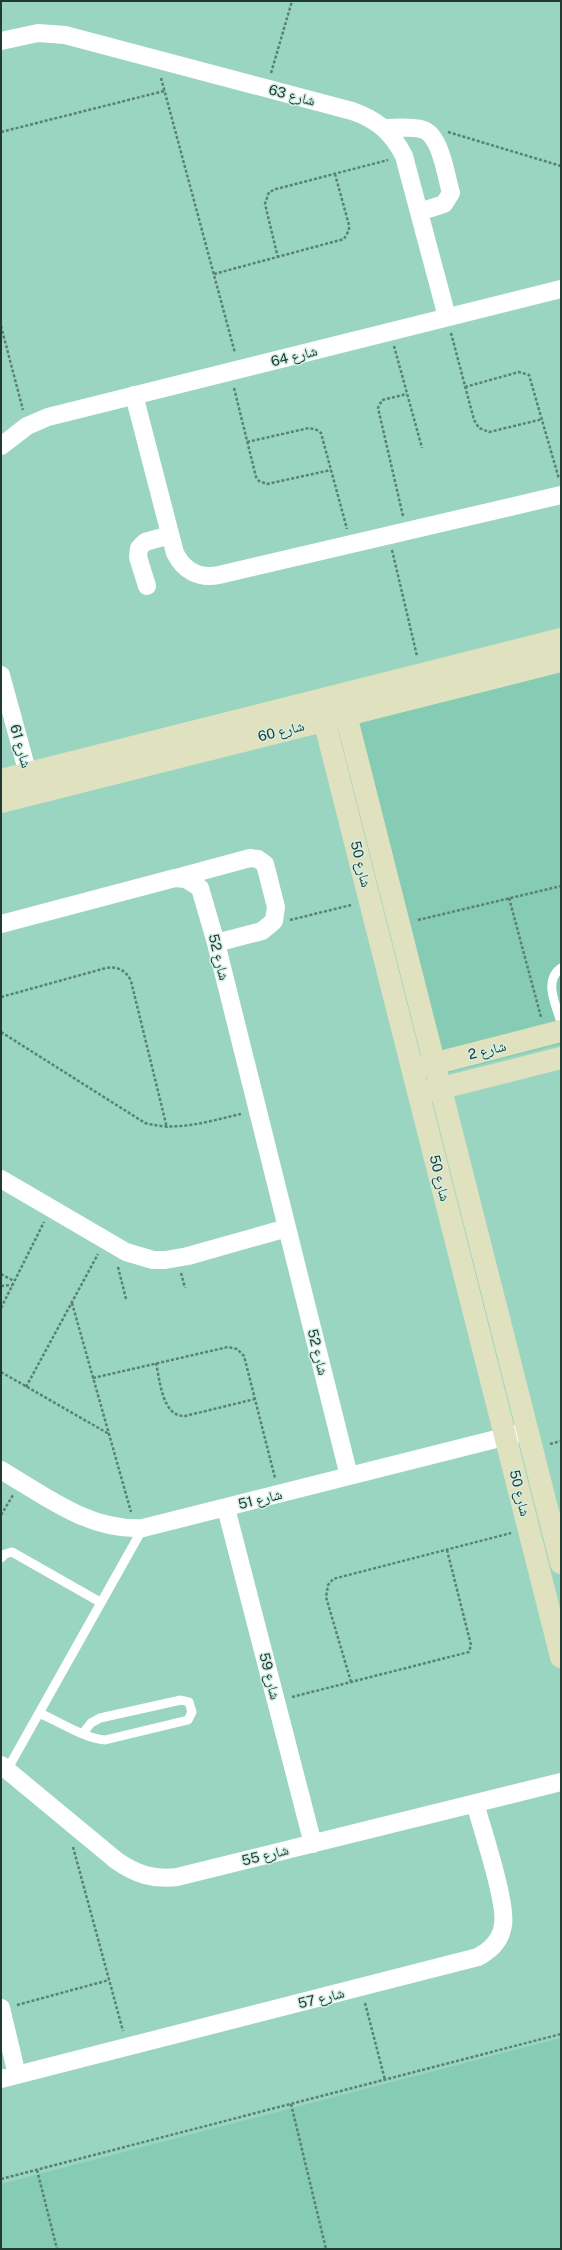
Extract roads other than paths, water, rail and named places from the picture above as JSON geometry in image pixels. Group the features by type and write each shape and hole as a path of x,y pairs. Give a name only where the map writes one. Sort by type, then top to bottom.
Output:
{"street":[{"name":"شارع 63","path":"1,41 26,34 51,33 156,59 358,113 384,128 399,145 404,156 447,317"},
{"path":"384,128 421,129 429,133 437,143 451,193 450,198 444,204 419,212"},
{"name":"شارع 64","path":"1,446 28,426 48,417 561,289"},
{"path":"134,396 175,553 184,567 192,573 210,577 388,536 560,487"},
{"path":"147,586 138,557 139,548 145,542 170,535"},
{"name":"شارع 60","path":"343,705 422,674 561,639"},
{"name":"شارع 60","path":"1,802 31,784 322,710 561,661"},
{"name":"شارع 61","path":"1,676 31,784"},
{"name":"شارع 50","path":"343,705 561,1563"},
{"name":"شارع 50","path":"322,710 561,1657"},
{"name":"شارع 60","path":"1,780 31,784"},
{"path":"1,924 250,858 258,859 265,864 276,907 276,914 270,925 262,931 216,943"},
{"name":"شارع 52","path":"175,878 186,878 200,888 216,943 349,1476"},
{"name":"شارع 2","path":"413,1069 556,1029"},
{"name":"شارع 2","path":"419,1094 561,1058"},
{"path":"1,1179 109,1242 139,1257 153,1260 176,1259 287,1228"},
{"name":"شارع 51","path":"1,1470 90,1521 112,1527 139,1528 226,1508 528,1431"},
{"name":"شارع 59","path":"226,1508 313,1844"},
{"name":"شارع 55","path":"4,1768 126,1868 156,1878 177,1877 561,1782"},
{"name":"شارع 57","path":"9,2077 478,1958 493,1947 498,1939 504,1924 504,1908 475,1803"},
{"path":"1,2009 9,2077"}],"lane":[{"path":"556,1029 551,987 553,977 561,968"},
{"path":"4,1768 39,1713 139,1528"},
{"path":"1,1558 5,1554 12,1552 100,1602"},
{"path":"39,1713 83,1733 99,1740 111,1740 188,1720 192,1712 189,1702 181,1700 100,1718 91,1723 83,1733"}]}
